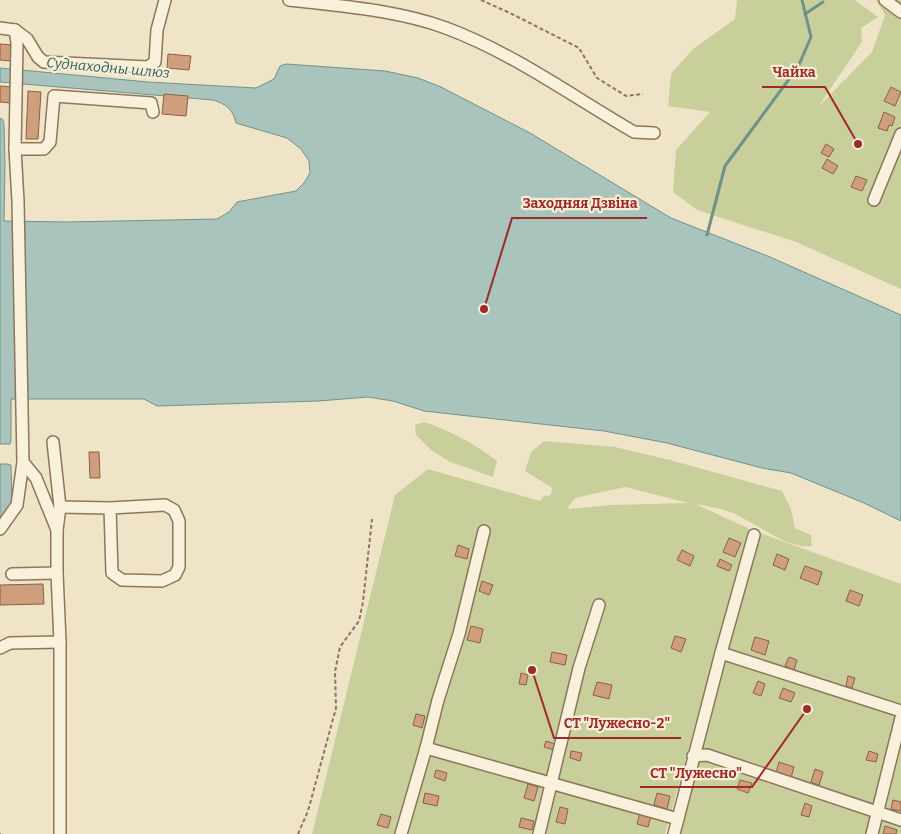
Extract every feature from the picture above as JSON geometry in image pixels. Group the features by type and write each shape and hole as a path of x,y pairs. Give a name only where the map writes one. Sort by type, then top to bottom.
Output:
{"street":[{"path":"0,28 15,30 27,39 38,57 44,62 148,67 154,62 157,30 165,0"},
{"path":"289,0 382,11 445,27 514,58 634,132 654,133"},
{"path":"886,0 900,10"},
{"path":"0,529 17,505 23,462 18,201 15,149 17,43 15,30"},
{"path":"15,149 44,148 50,142 54,96 151,102 153,112"},
{"path":"874,200 901,134"},
{"path":"53,442 60,507 57,530 60,642 60,834"},
{"path":"23,462 36,478 57,530"},
{"path":"60,507 165,506 174,510 178,520 179,567 175,576 162,581 122,580 112,573 110,508"},
{"path":"401,834 438,700 459,634 484,530"},
{"path":"674,834 720,653 754,535"},
{"path":"12,574 57,574"},
{"path":"539,834 579,668 599,605"},
{"path":"0,648 10,643 60,642"},
{"path":"720,653 901,711"},
{"path":"872,834 901,718"},
{"path":"426,748 678,819"},
{"path":"693,756 707,755 901,820"}],"path":[{"path":"481,0 579,48 597,78 626,96 643,94"},
{"path":"298,834 308,811 336,708 335,672 340,646 358,621 363,602 372,519"}],"green space":[{"path":"737,0 855,0 878,17 861,28 862,42 818,107 872,52 885,15 876,0 901,0 901,289 796,242 697,210 673,192 676,150 710,112 668,106 671,74 693,49 735,19"},
{"path":"424,422 462,438 497,461 493,477 450,462 431,450 416,435 415,425"},
{"path":"544,441 615,447 782,491 791,509 795,528 811,535 812,546 793,544 770,534 730,512 695,504 750,529 665,834 312,834 395,495 428,469 540,501 543,497 551,495 552,488 525,471 531,452","holes":["625,487 689,503 612,505 567,509 575,498"]},
{"path":"760,533 901,584 901,834 679,834"}],"water":[{"path":"286,64 385,71 418,78 441,87 530,133 671,218 770,257 901,315 901,521 864,503 791,473 762,468 667,443 604,431 424,411 393,401 368,397 318,401 157,406 144,399 11,399 11,441 10,444 0,444 0,118 3,120 4,126 4,221 67,222 217,219 229,212 237,202 296,191 310,173 309,161 301,149 287,138 236,123 233,114 222,103 213,100 0,82 0,68 148,82 256,88 274,79 280,66"},
{"path":"0,464 11,465 12,505 0,524"}],"building":[{"path":"0,44 12,45 11,61 0,60"},
{"path":"168,54 191,56 189,70 167,68"},
{"path":"0,86 12,87 11,103 0,102"},
{"path":"891,87 901,92 895,106 884,101"},
{"path":"28,91 41,92 38,139 26,139"},
{"path":"164,94 188,96 186,116 162,114"},
{"path":"884,112 895,117 892,126 889,125 887,131 878,128"},
{"path":"826,144 834,149 829,157 821,153"},
{"path":"827,159 838,166 833,174 822,168"},
{"path":"856,176 867,180 862,191 851,187"},
{"path":"89,452 99,452 100,478 90,478"},
{"path":"729,538 741,543 735,557 723,552"},
{"path":"458,545 469,549 467,559 455,556"},
{"path":"682,550 694,556 690,566 677,560"},
{"path":"777,554 789,559 785,570 773,565"},
{"path":"720,559 732,565 729,571 717,566"},
{"path":"805,566 822,572 818,585 800,578"},
{"path":"482,581 493,585 489,595 479,591"},
{"path":"43,584 44,604 0,605 0,585"},
{"path":"850,590 863,595 859,606 846,601"},
{"path":"471,626 483,629 480,643 467,640"},
{"path":"675,636 686,639 681,652 671,648"},
{"path":"755,637 769,641 765,655 751,650"},
{"path":"552,652 567,655 565,665 550,662"},
{"path":"789,657 797,660 794,670 785,666"},
{"path":"521,673 528,675 526,685 519,684"},
{"path":"848,676 855,678 852,688 846,686"},
{"path":"758,681 765,684 761,696 753,693"},
{"path":"597,682 612,685 609,699 593,695"},
{"path":"783,688 795,693 791,702 779,698"},
{"path":"416,714 425,716 422,728 413,725"},
{"path":"546,741 555,744 554,750 544,747"},
{"path":"571,751 582,753 580,761 570,758"},
{"path":"869,751 878,754 876,762 866,760"},
{"path":"779,762 794,767 791,778 776,773"},
{"path":"815,769 823,772 819,785 811,782"},
{"path":"436,770 447,773 445,781 434,777"},
{"path":"740,780 752,783 748,793 737,789"},
{"path":"528,784 538,787 534,801 524,798"},
{"path":"425,793 439,796 437,806 423,803"},
{"path":"657,793 670,796 667,809 654,805"},
{"path":"893,800 901,802 901,811 891,809"},
{"path":"805,803 812,806 809,817 801,815"},
{"path":"560,807 568,809 565,824 556,822"},
{"path":"640,813 651,816 648,827 637,824"},
{"path":"381,814 391,817 388,828 377,825"},
{"path":"521,818 534,821 532,830 519,827"},
{"path":"885,826 897,830 896,834 883,834"}],"waterway":[{"path":"707,235 725,166 798,67 811,37 802,0"},
{"path":"805,14 823,2"}],"place":[{"name":"Чайка","path":"858,144"},
{"name":"Заходняя Дзвіна","path":"484,309"},
{"name":"СТ \"Лужесно-2\"","path":"532,670"},
{"name":"СТ \"Лужесно\"","path":"807,709"}],"water label":[{"name":"Суднаходны шлюз","path":"108,68"}]}
